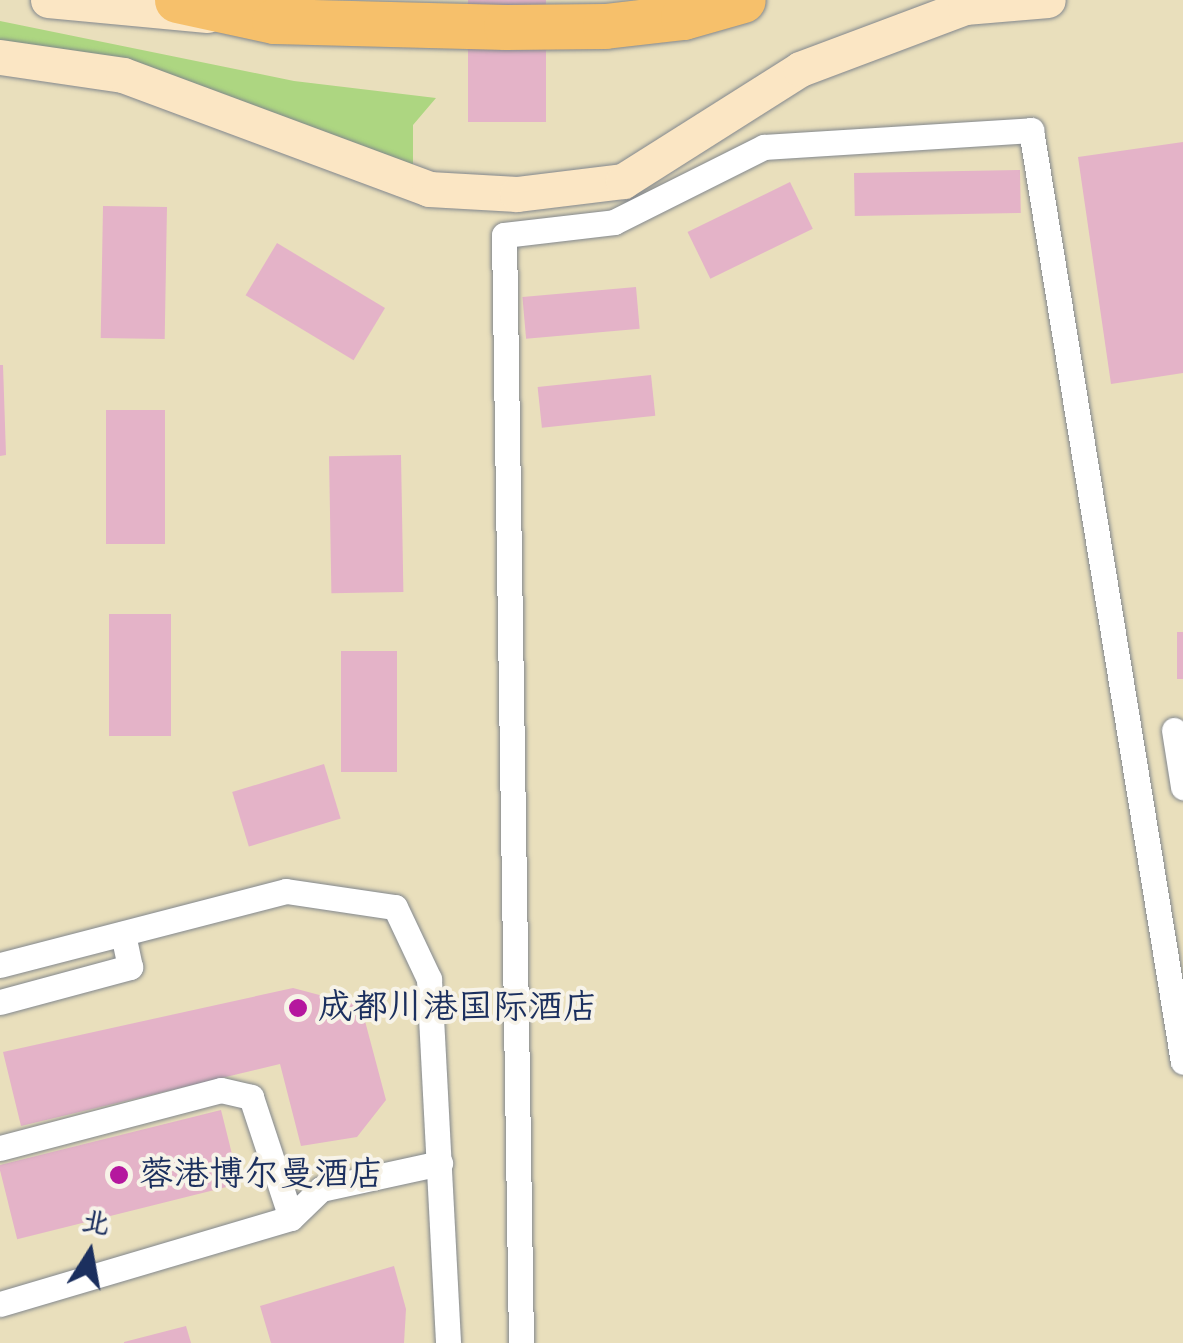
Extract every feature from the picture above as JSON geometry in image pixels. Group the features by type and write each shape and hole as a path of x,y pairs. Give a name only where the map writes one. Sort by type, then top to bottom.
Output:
{"highway":[{"path":"177,0 274,21 604,26 684,18 743,0"}],"main road":[{"path":"48,0 274,21"},
{"path":"0,57 123,75 429,189 518,194 623,181 800,68 964,7 1048,0"}],"street":[{"path":"521,1343 504,234 614,222 764,148 1031,130 1183,1062"},
{"path":"1174,730 1183,787"},
{"path":"0,965 286,891 395,907 429,978 448,1343"},
{"path":"0,1002 130,967 123,934"},
{"path":"0,1148 221,1090 251,1097 291,1218"},
{"path":"0,1304 291,1218 322,1189 440,1163"}],"green space":[{"path":"0,21 294,81 436,98 413,125 413,170 118,64 0,40"}],"building":[{"path":"468,0 546,0 546,122 468,122"},
{"path":"1183,142 1183,373 1111,384 1078,157"},
{"path":"1020,170 1021,213 855,216 854,173"},
{"path":"790,182 813,229 710,279 688,232"},
{"path":"103,206 167,207 165,339 101,338"},
{"path":"277,243 385,308 354,360 246,295"},
{"path":"636,287 640,329 526,339 522,297"},
{"path":"0,365 6,455 0,456"},
{"path":"651,375 655,416 542,428 538,387"},
{"path":"106,410 165,410 165,544 106,544"},
{"path":"401,455 403,592 331,593 329,456"},
{"path":"109,614 171,614 171,736 109,736"},
{"path":"1177,632 1183,632 1183,679 1177,679"},
{"path":"341,651 397,651 397,772 341,772"},
{"path":"324,764 341,819 249,847 232,792"},
{"path":"293,988 361,1006 386,1100 357,1137 301,1146 280,1064 21,1126 3,1052"},
{"name":"蓉港博尔曼酒店","path":"221,1110 239,1184 17,1239 0,1165"},
{"path":"394,1266 406,1309 404,1343 271,1343 260,1306"},
{"path":"186,1326 191,1343 124,1343 124,1342"}],"place":[{"name":"成都川港国际酒店","path":"298,1008"},
{"name":"蓉港博尔曼酒店","path":"119,1175"}]}
